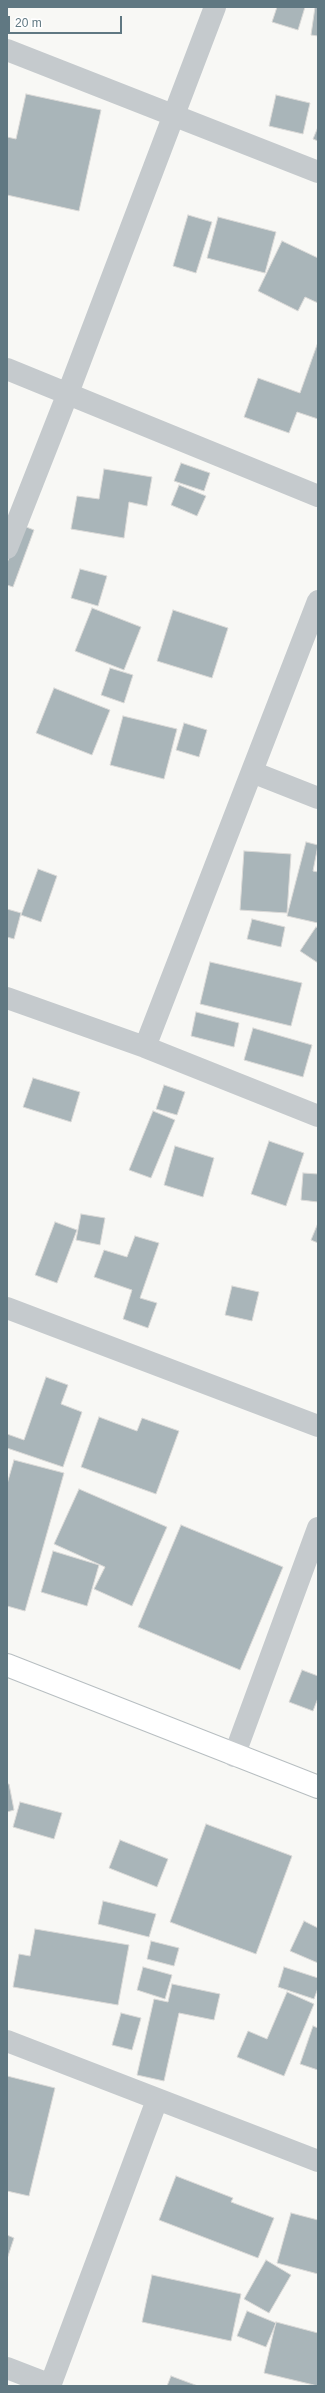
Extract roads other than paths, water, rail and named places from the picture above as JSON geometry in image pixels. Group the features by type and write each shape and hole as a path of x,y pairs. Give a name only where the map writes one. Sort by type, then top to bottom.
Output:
{"street":[{"path":"7,548 68,393 215,7"},
{"path":"7,50 173,117 318,172"},
{"path":"7,369 318,496"},
{"path":"145,1047 318,601"},
{"path":"252,772 318,798"},
{"path":"7,998 145,1047 318,1116"},
{"path":"7,1308 318,1426"},
{"path":"234,1756 318,1528"},
{"path":"7,1665 318,1788"},
{"path":"7,2041 318,2162"},
{"path":"7,2368 50,2386 157,2100"}]}
